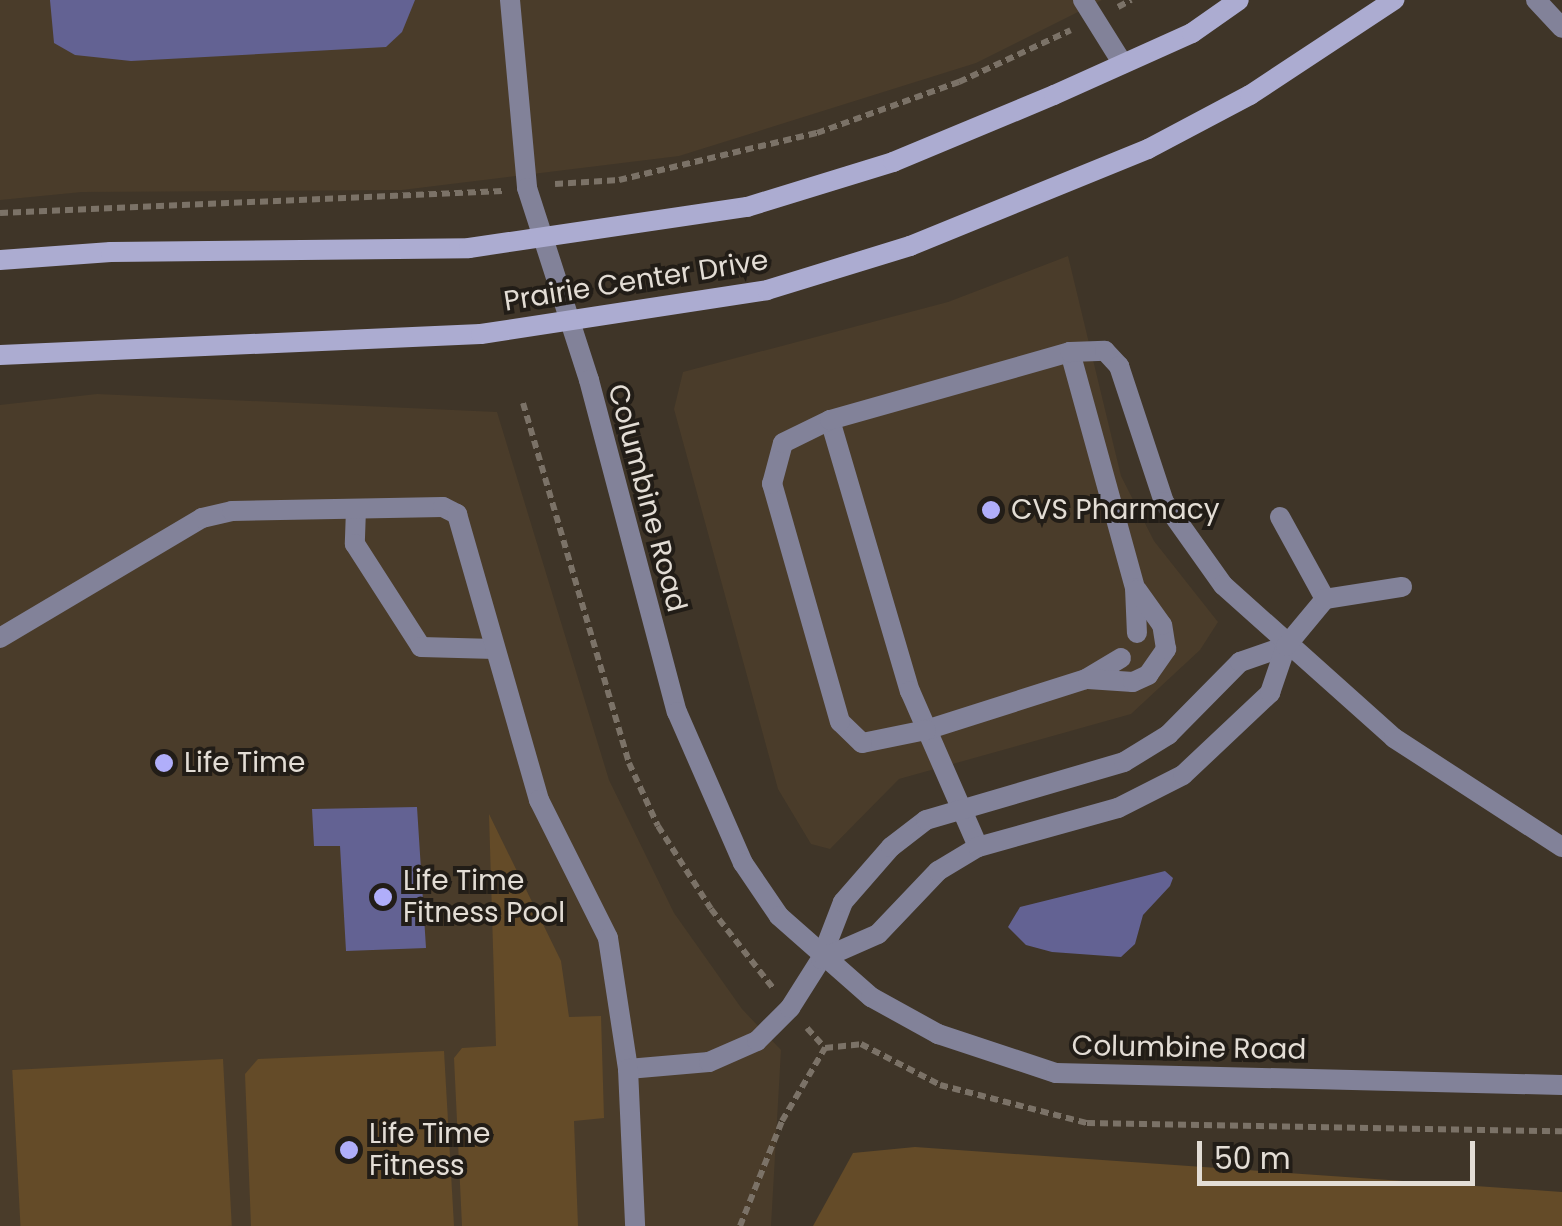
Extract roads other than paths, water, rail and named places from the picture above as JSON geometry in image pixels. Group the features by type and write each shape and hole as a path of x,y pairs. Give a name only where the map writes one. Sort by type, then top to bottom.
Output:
{"main road":[{"name":"Prairie Center Drive","path":"0,260 540,242 746,207 838,179 1122,64 1192,32 1239,0"},
{"name":"Prairie Center Drive","path":"0,355 481,334 767,290 910,246 1148,149 1250,95 1394,0"}],"street":[{"name":"Columbine Road","path":"510,0 527,188 564,320 588,380 677,712 706,788 742,864 779,916 821,959 871,997 938,1034 1056,1072 1562,1085"},
{"path":"1083,0 1122,64"},
{"path":"1536,0 1562,28"},
{"path":"1120,658 1086,679 926,730 862,743 840,722 772,484 783,443 830,420 1070,352 1095,349 1113,357 1155,483 1175,520 1223,584 1286,646 1394,738 1562,847"},
{"path":"1070,352 1136,588 1138,633"},
{"path":"830,420 926,730 978,846"},
{"path":"0,638 202,518 232,511 443,506 457,514 467,532 495,649 540,800 608,938 628,1069 635,1226"},
{"path":"356,509 356,544 421,646 495,649"},
{"path":"1280,517 1325,598"},
{"path":"821,959 878,934 938,871 978,846 1118,808 1183,775 1270,693 1286,646 1325,598 1402,587"},
{"path":"1086,679 1133,682 1148,675 1166,650 1162,625 1136,588"},
{"path":"628,1069 710,1062 736,1052 790,1008 821,959 843,902 891,847 926,820 1138,755 1168,735 1240,662 1286,646"}],"water":[{"path":"50,0 415,0 402,32 386,47 131,61 75,55 54,43"},
{"name":"Life Time Fitness Pool","path":"417,807 426,948 346,951 340,846 314,846 312,809"},
{"path":"1165,871 1173,878 1170,886 1143,915 1135,944 1121,957 1052,952 1026,945 1008,927 1020,907"}],"place":[{"name":"CVS Pharmacy","path":"991,510"},
{"name":"Life Time","path":"164,763"},
{"name":"Life Time Fitness Pool","path":"383,897"},
{"name":"Life Time Fitness","path":"349,1150"}]}
